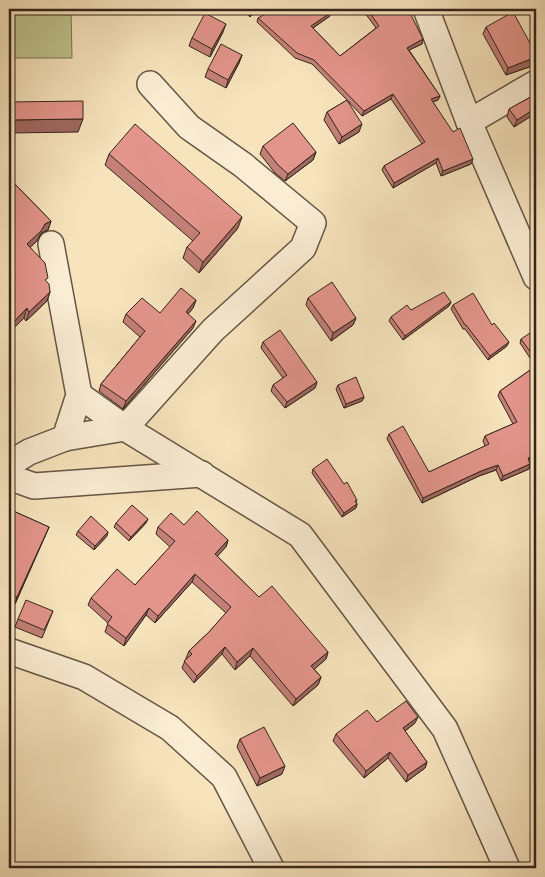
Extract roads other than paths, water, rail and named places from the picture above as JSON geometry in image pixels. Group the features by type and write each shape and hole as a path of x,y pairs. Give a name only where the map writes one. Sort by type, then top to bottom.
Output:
{"street":[{"path":"426,9 469,122 536,277"},
{"path":"469,122 536,83"},
{"path":"9,464 29,452 65,438 125,428 214,330 303,248 313,223 243,165 189,127 150,84"},
{"path":"51,244 79,395 65,438"},
{"path":"79,395 125,428 300,535 445,729 507,868"},
{"path":"9,477 34,486 202,474"},
{"path":"9,651 84,678 170,728 224,777 271,868"}]}
